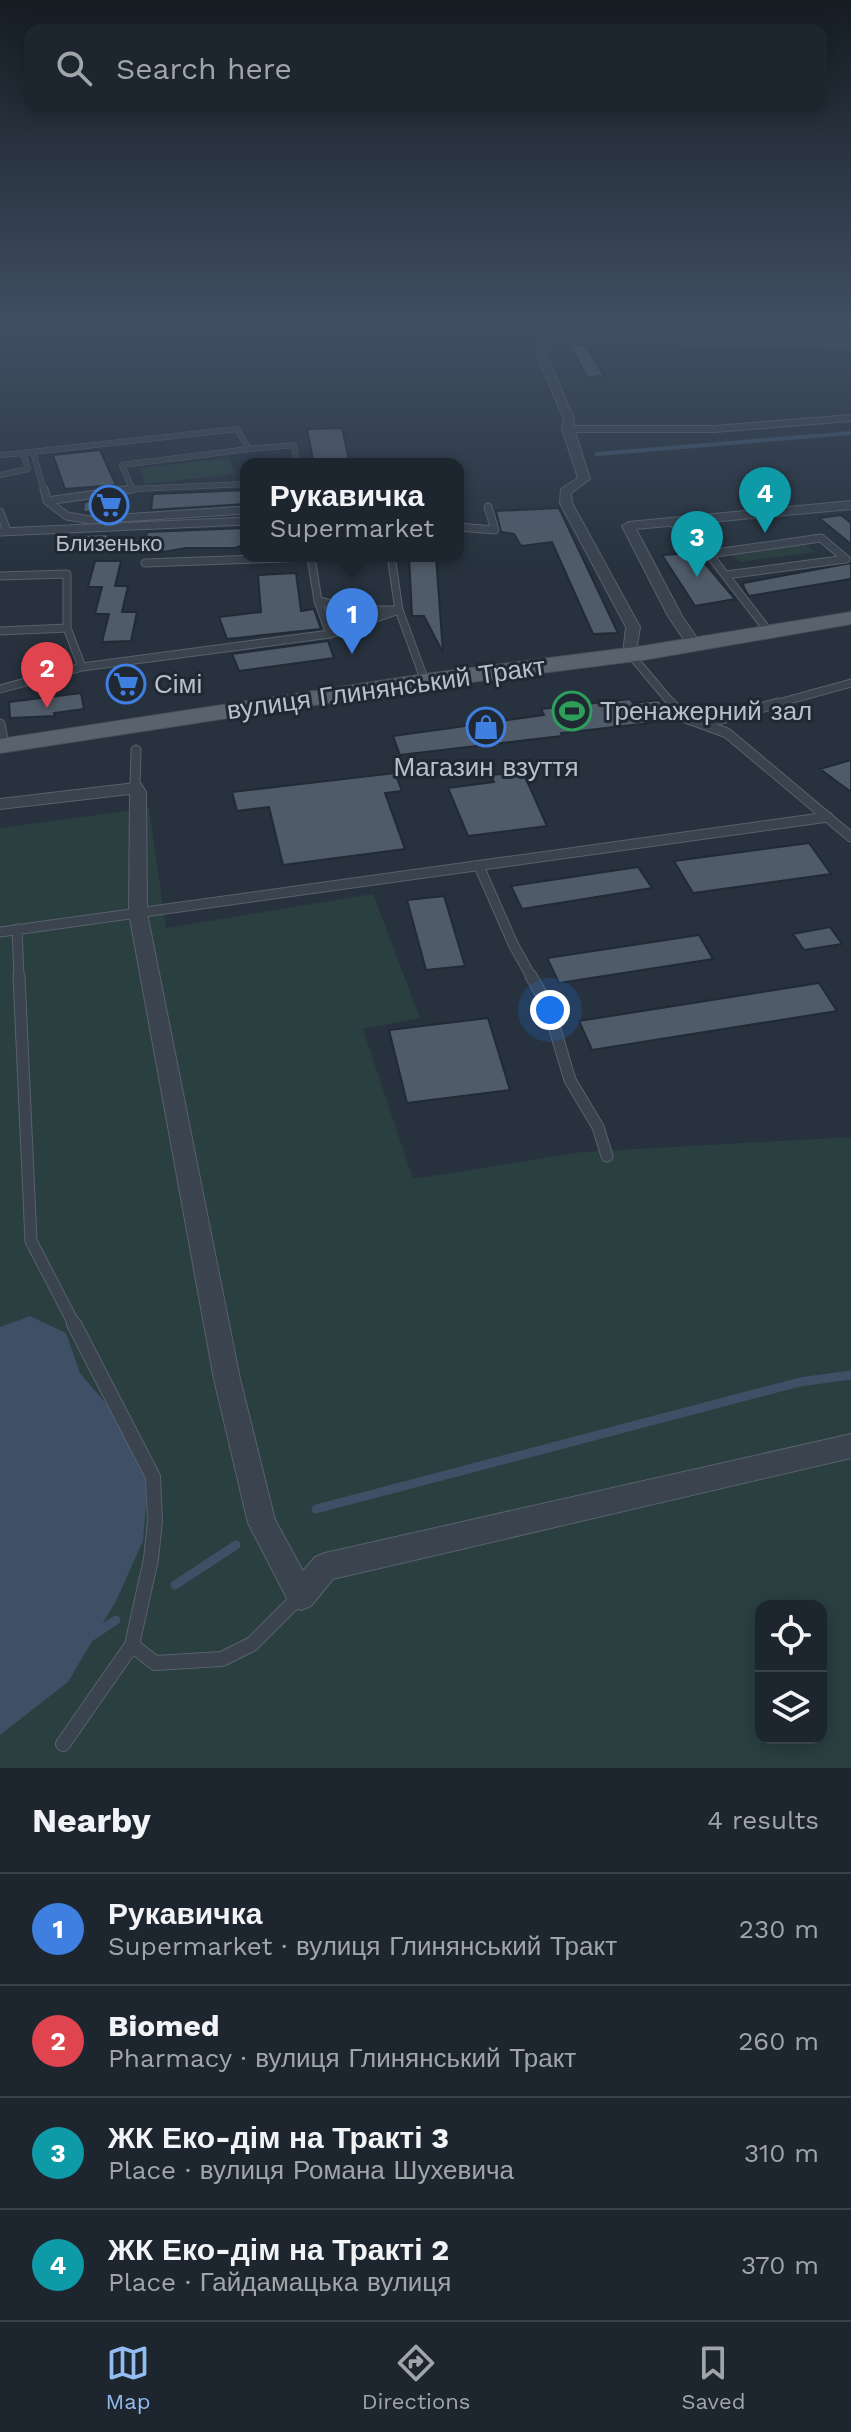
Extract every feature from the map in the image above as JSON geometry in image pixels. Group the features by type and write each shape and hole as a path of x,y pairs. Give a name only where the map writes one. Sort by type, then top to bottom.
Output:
{"main road":[{"name":"вулиця Глинянський Тракт","path":"1,738 636,654 851,618"}],"street":[{"path":"563,405 584,479 565,492 566,503 633,627 636,654"},
{"path":"568,429 714,429 851,418"},
{"path":"694,644 675,616 628,526 848,508"},
{"path":"0,804 135,788 138,792 138,913 227,1379 262,1523 301,1596 325,1567 851,1446"}],"lane":[{"path":"0,455 237,429 249,449"},
{"path":"132,489 122,465 294,445 296,458"},
{"path":"33,452 47,501 67,516 90,520 240,511"},
{"path":"0,475 28,469 23,453"},
{"path":"47,501 132,489 240,484"},
{"path":"464,527 495,530 488,507"},
{"path":"0,512 3,532 240,521"},
{"path":"671,522 709,554 769,632"},
{"path":"709,554 821,538 846,559 726,575"},
{"path":"145,563 240,558"},
{"path":"313,562 318,601 330,634"},
{"path":"392,562 399,610 425,681"},
{"path":"0,576 67,574 67,628 82,667"},
{"path":"318,601 360,610 399,610"},
{"path":"0,689 82,667 330,634 399,610"},
{"path":"0,631 67,628"},
{"path":"636,654 683,717 727,733 851,837"},
{"path":"703,724 851,683"},
{"path":"135,788 136,750"},
{"path":"0,932 828,817"},
{"path":"479,866 513,944 548,1006 570,1080 598,1127 607,1156"},
{"path":"17,929 31,1241 153,1477 155,1521 151,1559 132,1645 63,1744"},
{"path":"132,1645 155,1663 222,1659 252,1644 301,1596"}],"green space":[{"path":"229,458 235,474 145,484 140,468"},
{"path":"804,543 815,552 740,562 730,553"},
{"path":"149,808 166,928 373,894 420,1018 363,1029 413,1179 582,1152 851,1137 851,1768 0,1768 0,828"}],"water":[{"path":"30,1316 66,1333 80,1373 123,1424 148,1481 143,1541 116,1601 68,1682 0,1735 0,1327"}],"building":[{"path":"342,428 349,458 313,458 307,429"},
{"path":"100,450 116,485 65,489 53,455"},
{"path":"240,490 240,504 151,510 153,494"},
{"path":"122,497 128,509 83,512 84,502"},
{"path":"559,508 618,633 593,634 552,542 521,546 514,534 501,532 496,511"},
{"path":"841,515 851,523 851,544 819,518"},
{"path":"240,528 240,546 163,552 144,550 147,532"},
{"path":"109,534 106,545 78,546 80,535"},
{"path":"696,553 735,599 695,606 662,555"},
{"path":"95,561 121,561 115,586 128,586 122,612 137,612 131,641 102,642 109,614 95,614 102,587 88,587"},
{"path":"409,562 436,562 443,653 424,616 412,616"},
{"path":"851,563 851,579 749,596 744,588 743,583"},
{"path":"296,573 301,611 314,609 321,629 227,639 219,617 261,612 258,575"},
{"path":"328,641 334,658 239,671 232,654"},
{"path":"81,693 84,709 54,713 55,716 10,718 9,702"},
{"path":"630,699 633,703 659,700 670,716 647,719 650,723 561,733 562,736 400,755 393,736 544,715 541,709"},
{"path":"851,760 851,792 820,769"},
{"path":"523,772 547,826 468,836 448,788 494,782 491,775"},
{"path":"395,773 402,791 385,793 405,849 283,865 269,807 237,811 232,792"},
{"path":"809,843 831,874 693,893 674,861"},
{"path":"638,867 652,888 522,909 511,886"},
{"path":"444,896 465,966 426,970 407,900"},
{"path":"830,927 842,944 804,950 793,934"},
{"path":"699,935 713,959 559,983 547,958"},
{"path":"819,983 837,1011 592,1050 579,1021"},
{"path":"488,1018 510,1090 407,1103 389,1030"}],"waterway":[{"path":"597,454 851,433"},
{"path":"316,1509 800,1382 851,1375"},
{"path":"175,1585 236,1545"},
{"path":"92,1636 116,1620"}],"place":[{"name":"Близенько","path":"109,505"},
{"name":"ЖК Еко-дім на Тракті 2","path":"765,533"},
{"name":"ЖК Еко-дім на Тракті 3","path":"697,577"},
{"name":"Рукавичка","path":"352,654"},
{"name":"Сімі","path":"126,684"},
{"name":"Biomed","path":"47,708"},
{"name":"Тренажерний зал","path":"572,711"},
{"name":"Магазин взуття","path":"486,727"}]}
